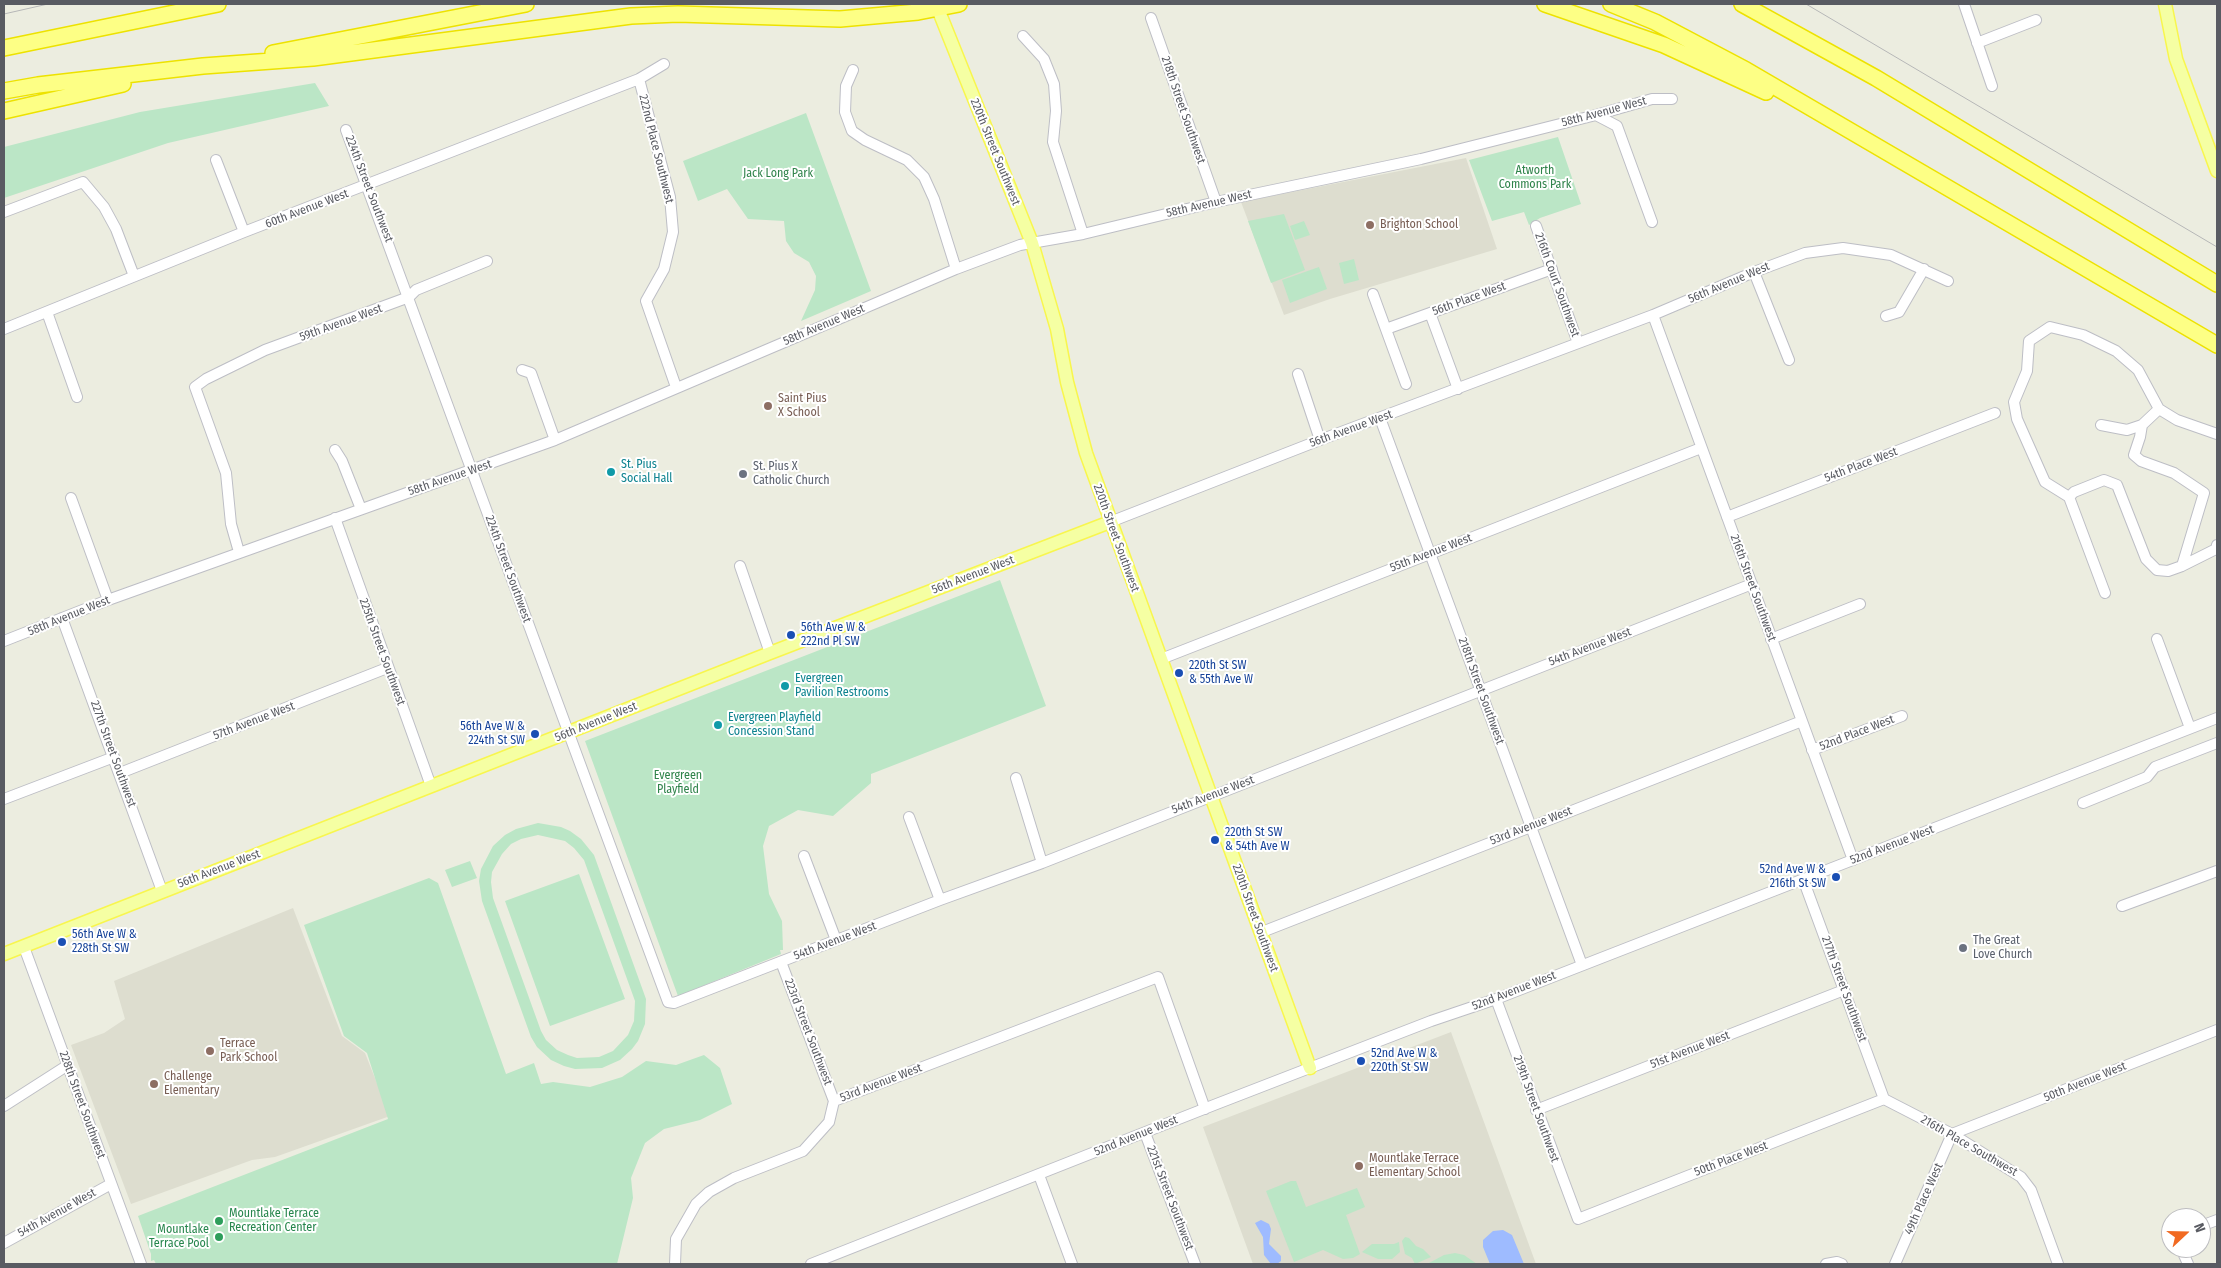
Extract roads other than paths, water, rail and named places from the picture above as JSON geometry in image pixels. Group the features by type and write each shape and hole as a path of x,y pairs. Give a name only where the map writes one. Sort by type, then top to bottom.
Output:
{"highway":[{"path":"163,14 185,4"},
{"path":"4,48 218,4"},
{"path":"4,111 203,66 526,4"},
{"path":"4,91 203,66 313,58 655,14 730,14 840,19 918,12 937,6 959,4"},
{"path":"1544,4 1664,45 1843,126"},
{"path":"1611,4 1654,22 1715,54 1843,126 2217,345"},
{"path":"1742,4 1876,78 2216,283"}],"main road":[{"path":"2165,4 2176,59 2217,171"},
{"name":"220th Street Southwest","path":"937,6 1032,243 1057,329 1074,414 1086,453 1310,1068"},
{"name":"56th Avenue West","path":"4,954 770,653 1110,522"}],"street":[{"path":"1964,4 1992,86"},
{"name":"218th Street Southwest","path":"1151,18 1216,202"},
{"path":"1977,43 2036,20"},
{"path":"1023,36 1044,59 1054,84 1056,110 1053,142 1083,234"},
{"name":"60th Avenue West","path":"4,329 244,232 639,79 664,64"},
{"path":"853,70 846,86 845,112 852,132 907,160 924,178 934,200 956,269"},
{"name":"222nd Place Southwest","path":"639,79 670,197 673,232 664,269 646,301 676,387"},
{"name":"58th Avenue West","path":"4,641 108,600 555,440 956,269 1020,245 1083,234 1216,202 1421,159 1652,99 1672,99"},
{"path":"1596,115 1618,126 1652,222"},
{"name":"224th Street Southwest","path":"346,130 368,185 663,994 668,1002 674,1003"},
{"path":"216,160 244,232"},
{"path":"4,212 83,182 104,206 116,229 134,276"},
{"name":"216th Court Southwest","path":"1536,226 1578,343"},
{"name":"56th Avenue West","path":"1110,522 1320,440 1653,315 1754,272 1805,253 1843,248 1891,255 1948,281"},
{"name":"59th Avenue West","path":"240,552 231,524 226,473 195,387 206,379 265,350 409,297 416,290 486,260"},
{"name":"56th Place West","path":"1386,328 1552,269"},
{"path":"1886,316 1899,312 1924,269"},
{"path":"1754,272 1789,360"},
{"path":"1373,294 1406,384"},
{"path":"47,312 78,397"},
{"path":"1430,313 1458,388"},
{"name":"216th Street Southwest","path":"1653,315 1853,860"},
{"path":"2105,593 2069,497 2046,482 2017,419 2014,402 2027,372 2029,341 2050,327 2083,335 2116,351 2138,370 2159,409 2177,420 2217,434"},
{"path":"522,370 531,373 555,440"},
{"path":"1298,374 1320,440"},
{"path":"2101,425 2127,430 2142,425 2159,409"},
{"name":"54th Place West","path":"1726,517 1995,413"},
{"name":"218th Street Southwest","path":"1380,418 1582,965"},
{"path":"2142,425 2134,454 2141,461 2174,473 2204,493 2182,566"},
{"name":"55th Avenue West","path":"1160,659 1430,552 1701,448"},
{"path":"335,450 342,461 360,509"},
{"path":"2069,497 2074,492 2104,480 2117,485 2146,559 2157,570 2168,570 2182,566 2216,548 2217,545"},
{"path":"71,498 108,600"},
{"name":"225th Street Southwest","path":"335,518 387,668 431,786"},
{"path":"740,566 770,653"},
{"name":"54th Avenue West","path":"674,1003 940,900 1042,863 1752,584"},
{"path":"1771,639 1860,604"},
{"name":"227th Street Southwest","path":"62,618 162,891"},
{"path":"2157,639 2190,728"},
{"name":"57th Avenue West","path":"120,773 387,668"},
{"name":"52nd Place West","path":"1812,750 1902,716"},
{"name":"52nd Avenue West","path":"811,1264 1145,1132 1431,1021 1496,999 2217,718"},
{"name":"53rd Avenue West","path":"1262,932 1802,721"},
{"path":"2083,804 2147,777 2155,767 2217,743"},
{"path":"4,799 114,757"},
{"path":"1016,778 1042,863"},
{"path":"909,817 940,900"},
{"path":"804,856 836,940"},
{"path":"2122,906 2217,871"},
{"name":"217th Street Southwest","path":"1803,879 1884,1099"},
{"name":"228th Street Southwest","path":"24,947 141,1264"},
{"name":"223rd Street Southwest","path":"782,962 834,1102"},
{"name":"53rd Avenue West","path":"675,1264 676,1239 696,1204 709,1192 734,1178 803,1151 828,1122 834,1102 1158,977 1205,1109"},
{"name":"51st Avenue West","path":"1536,1110 1844,990"},
{"name":"219th Street Southwest","path":"1496,999 1578,1219"},
{"name":"50th Avenue West","path":"1952,1134 2217,1030"},
{"path":"4,1106 68,1065"},
{"name":"216th Place Southwest","path":"1884,1099 1952,1134 2021,1177 2031,1190 2058,1264"},
{"name":"50th Place West","path":"1578,1219 1884,1099"},
{"name":"221st Street Southwest","path":"1145,1132 1195,1264"},
{"name":"49th Place West","path":"1895,1264 1952,1134"},
{"path":"1039,1175 1072,1264"},
{"name":"54th Avenue West","path":"4,1243 111,1184"},
{"path":"1826,1264 1837,1262 1842,1264"}],"water":[{"path":"1261,1220 1269,1224 1271,1229 1269,1244 1281,1256 1281,1261 1277,1264 1271,1264 1264,1255 1263,1237 1255,1223"},
{"path":"1503,1230 1512,1235 1524,1264 1490,1264 1483,1247 1483,1240 1493,1231"}],"tram line":[{"path":"4,14 48,4"},
{"path":"1806,4 2217,247"}],"place":[{"name":"Brighton School","path":"1370,225"},
{"name":"Saint Pius X School","path":"768,406"},
{"name":"St. Pius Social Hall","path":"611,472"},
{"name":"St. Pius X Catholic Church","path":"743,474"},
{"name":"56th Ave W & 222nd Pl SW","path":"791,635"},
{"name":"220th St SW & 55th Ave W","path":"1179,673"},
{"name":"Evergreen Pavilion Restrooms","path":"785,686"},
{"name":"Evergreen Playfield Concession Stand","path":"718,725"},
{"name":"56th Ave W & 224th St SW","path":"535,734"},
{"name":"220th St SW & 54th Ave W","path":"1215,840"},
{"name":"52nd Ave W & 216th St SW","path":"1836,877"},
{"name":"56th Ave W & 228th St SW","path":"62,942"},
{"name":"The Great Love Church","path":"1963,948"},
{"name":"Terrace Park School","path":"210,1051"},
{"name":"52nd Ave W & 220th St SW","path":"1361,1061"},
{"name":"Challenge Elementary","path":"154,1084"},
{"name":"Mountlake Terrace Elementary School","path":"1359,1166"},
{"name":"Mountlake Terrace Recreation Center","path":"219,1221"},
{"name":"Mountlake Terrace Pool","path":"219,1237"}],"park label":[{"name":"Jack Long Park","path":"778,174"},
{"name":"Atworth Commons Park","path":"1535,178"},
{"name":"Evergreen Playfield","path":"678,783"}]}
